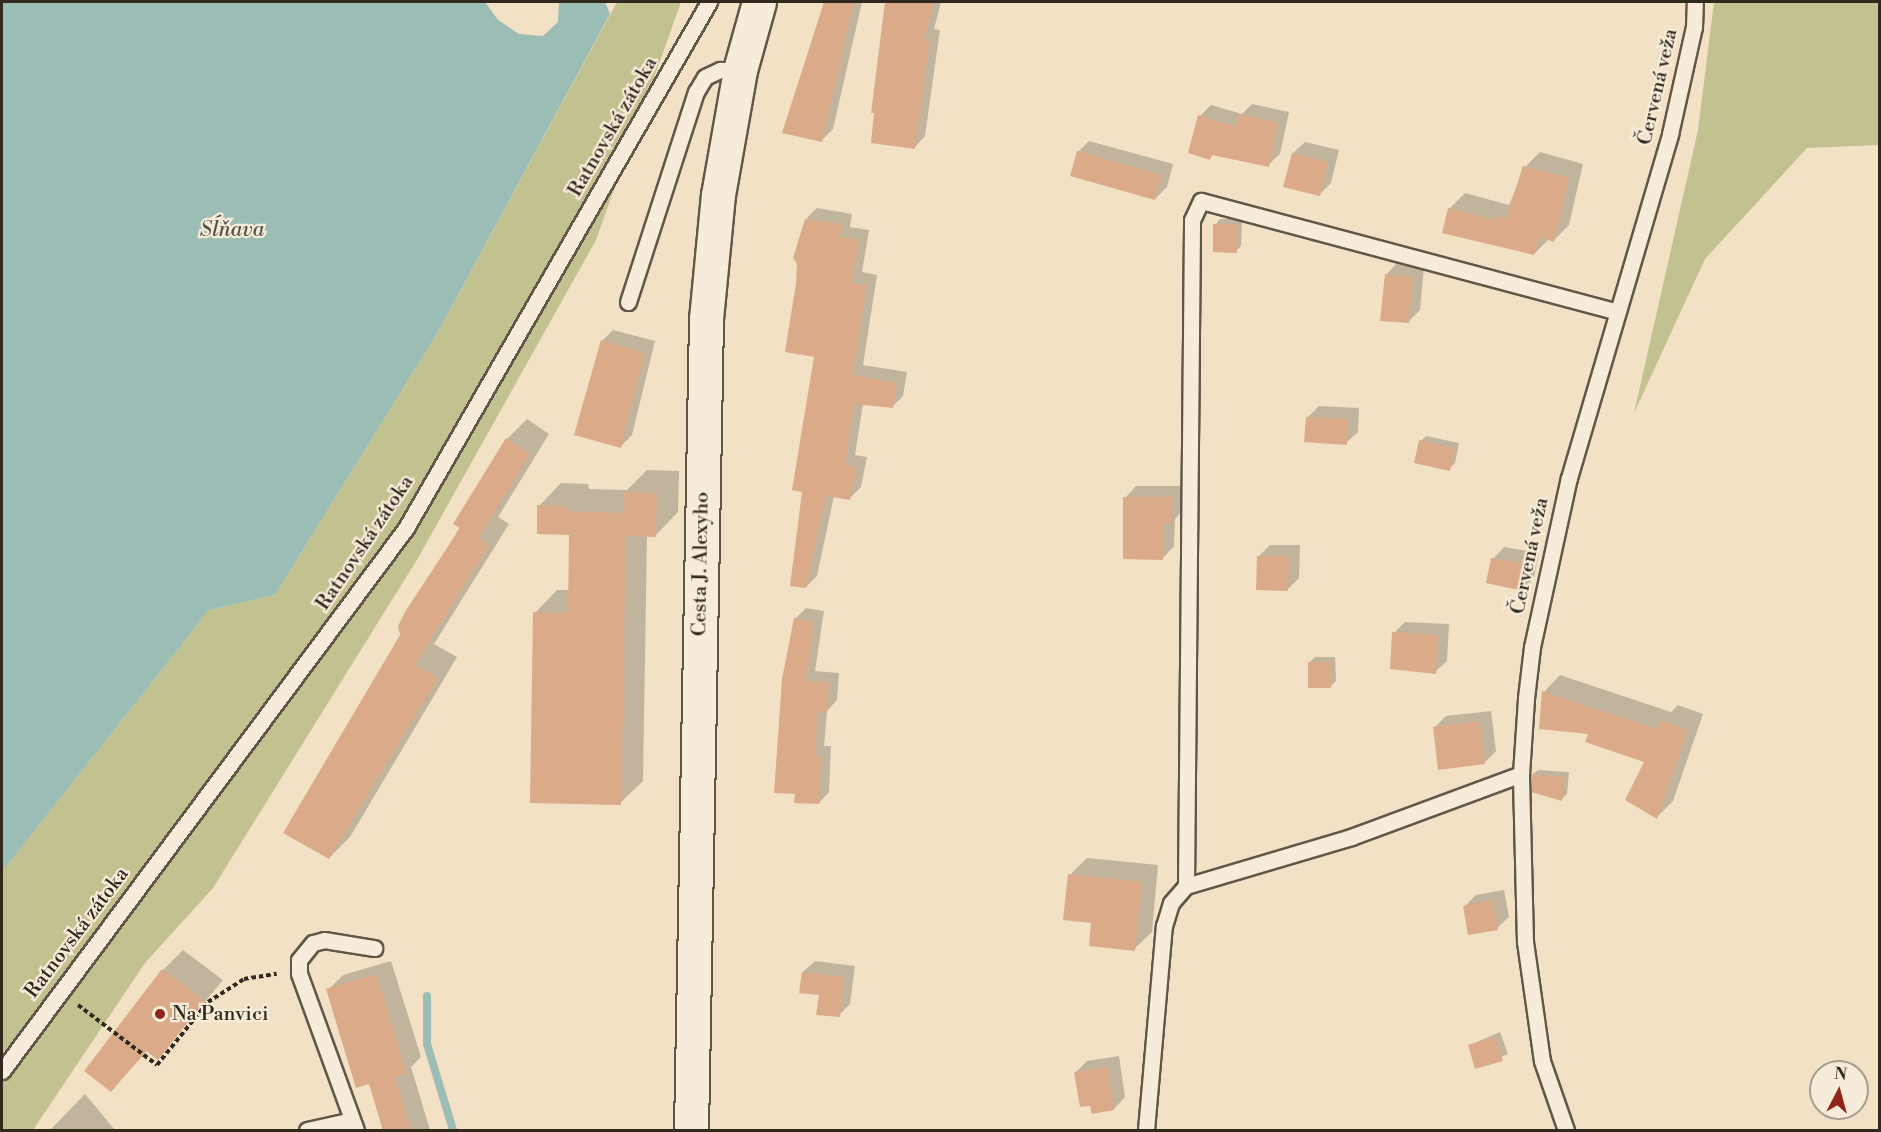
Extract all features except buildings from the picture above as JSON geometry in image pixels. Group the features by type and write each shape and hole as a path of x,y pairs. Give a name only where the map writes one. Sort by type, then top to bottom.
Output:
{"main road":[{"name":"Cesta J. Alexyho","path":"691,1131 706,319 718,195 740,70 759,2"}],"lane":[{"name":"Ratnovská zátoka","path":"2,1071 405,528 709,2"},
{"name":"Červená veža","path":"1566,1131 1542,1061 1525,942 1521,774 1532,647 1569,478 1670,134 1694,27 1695,2"},
{"path":"628,302 696,92 705,77 720,70 740,70"},
{"path":"1186,886 1192,220 1201,201 1617,312"},
{"path":"1146,1131 1164,926 1171,903 1186,886 1351,837 1521,774"},
{"path":"307,1131 354,1125 299,971 299,960 313,943 324,940 374,948"}],"path":[{"path":"101,1023 157,1065 208,1002 244,979 299,971"}],"shaded area":[{"path":"617,2 681,2 596,240 418,558 213,888 145,963 33,1130 2,1130 2,872 209,610 275,595 438,332"},
{"path":"1714,2 1879,2 1879,145 1807,148 1705,259 1634,413 1698,130"}],"water":[{"name":"Sĺňava","path":"2,2 485,2 498,20 519,34 543,36 558,22 559,2 605,2 610,14 438,332 275,595 209,610 2,872"}],"waterway":[{"path":"427,996 427,1044 453,1130"}],"place":[{"name":"Na Panvici","path":"160,1014"}]}
